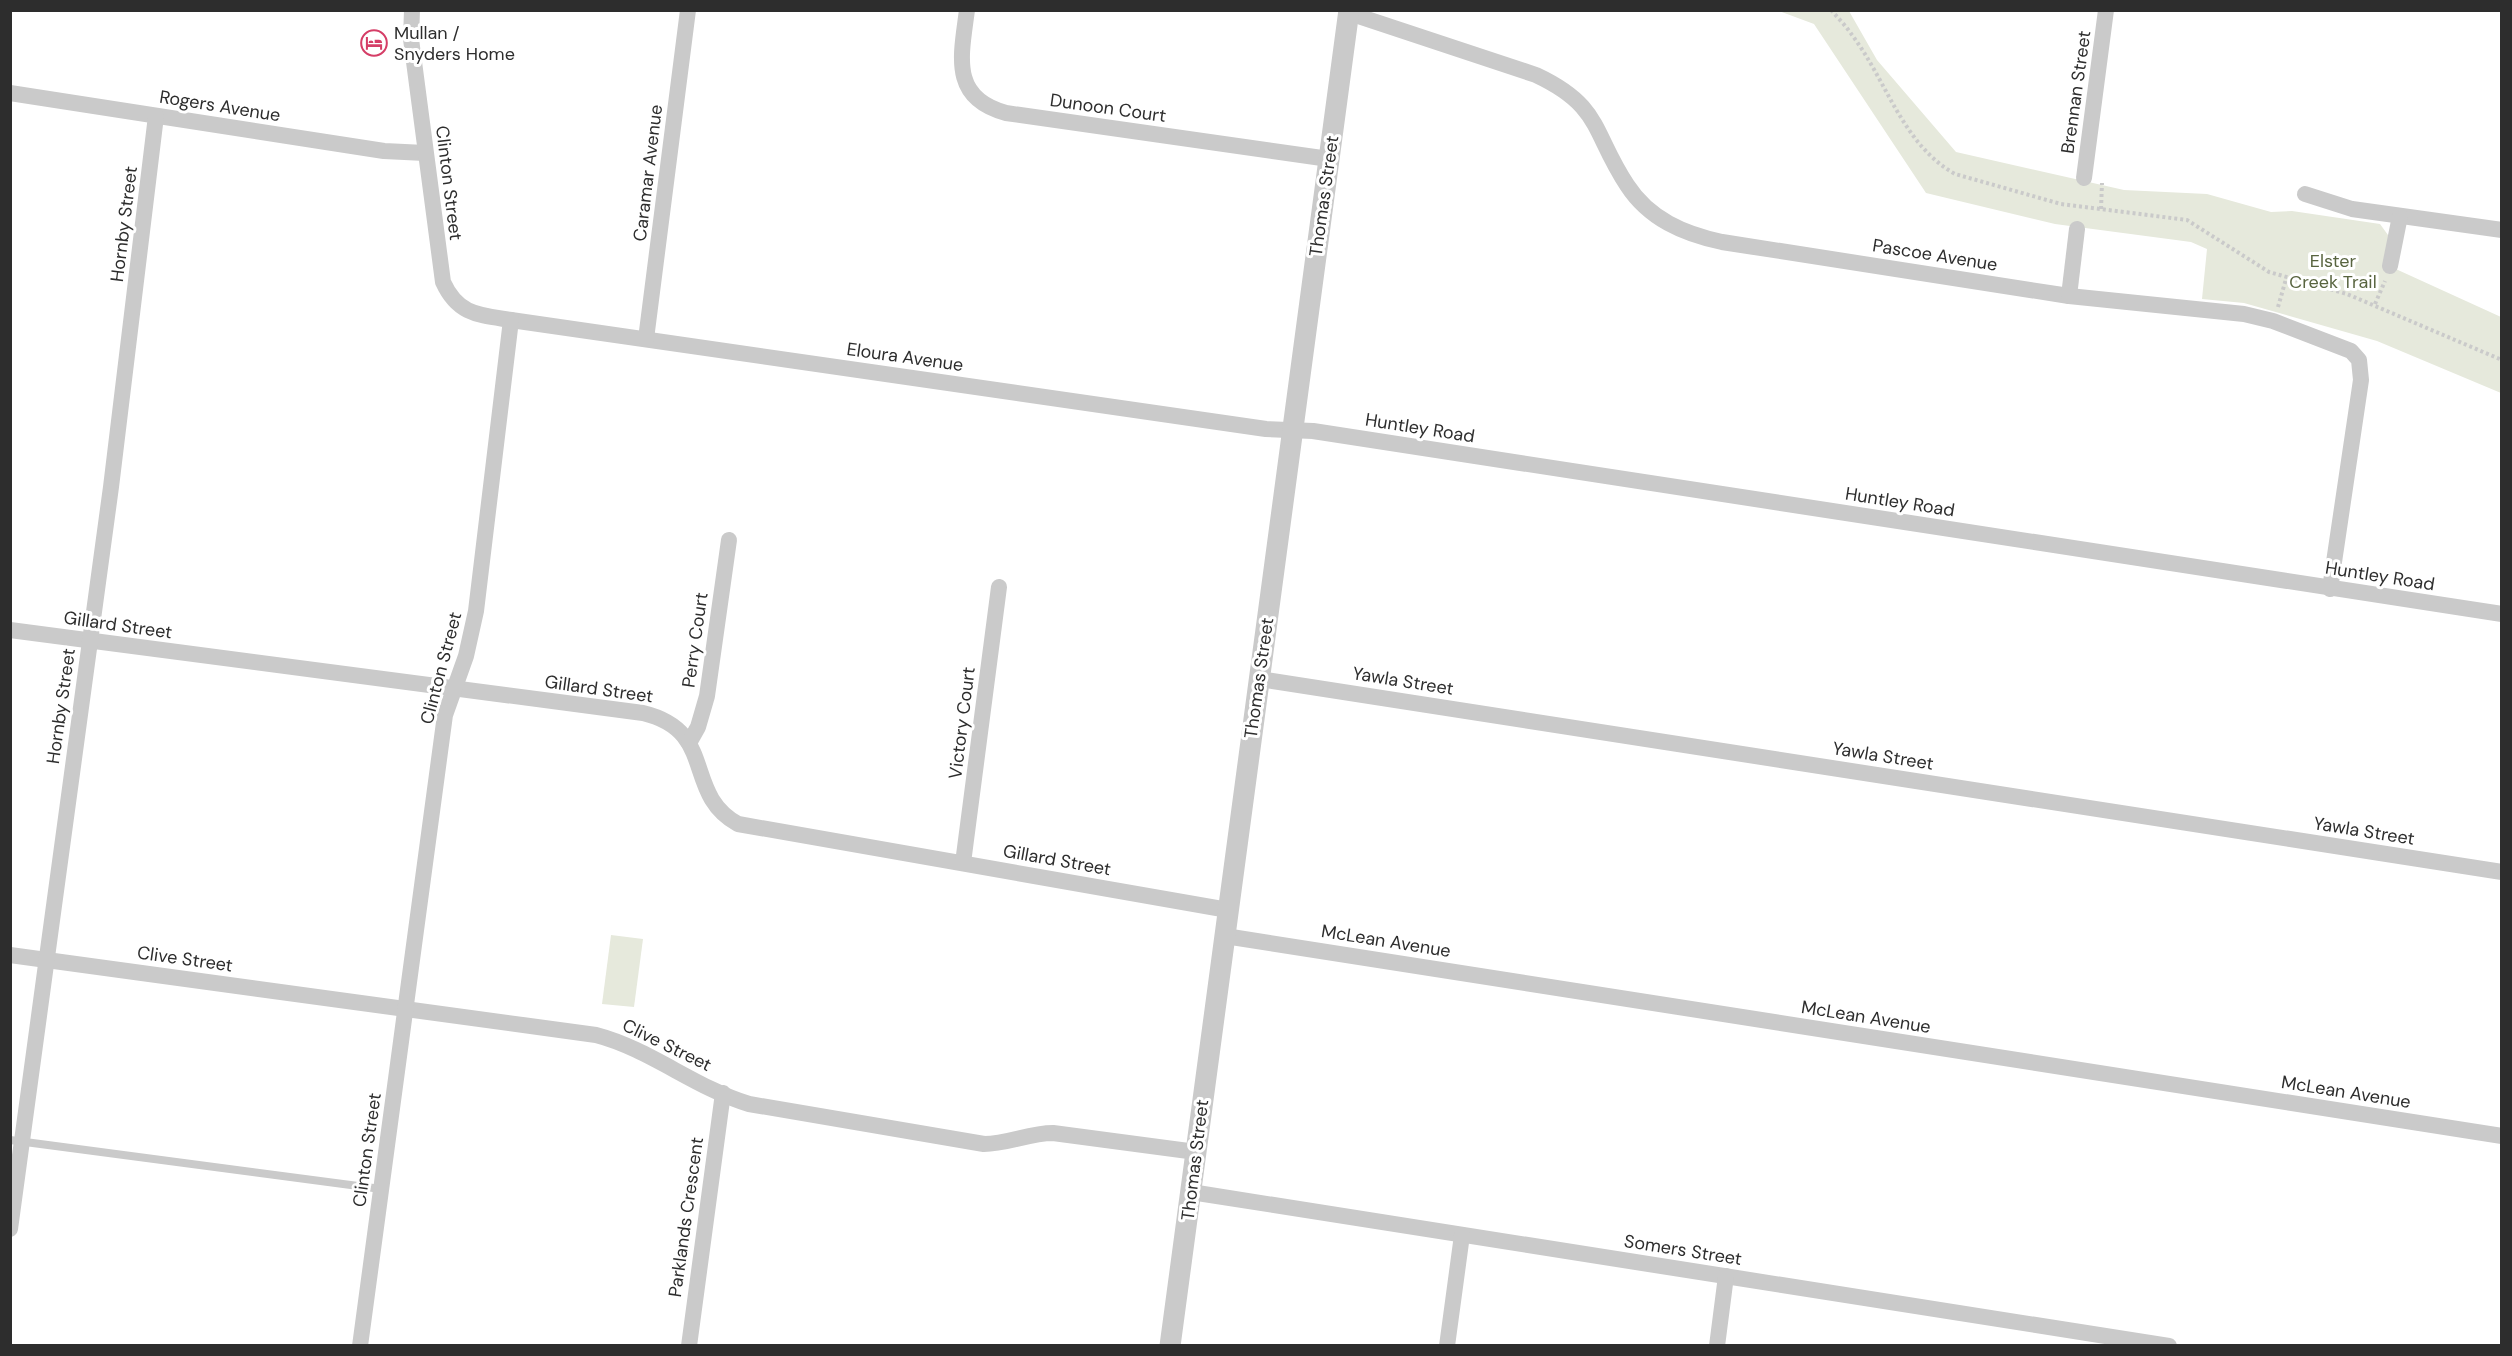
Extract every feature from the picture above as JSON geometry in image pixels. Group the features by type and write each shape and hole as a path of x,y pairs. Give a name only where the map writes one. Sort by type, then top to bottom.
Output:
{"street":[{"name":"Clinton Street","path":"360,1346 445,715 471,636 476,611 512,320 470,312 461,308 448,294 440,269 425,153 411,39 412,10"},
{"name":"Caramar Avenue","path":"646,339 688,10"},
{"name":"Dunoon Court","path":"967,10 962,70 969,90 986,106 1006,113 1329,159"},
{"name":"Brennan Street","path":"2084,178 2106,10"},
{"name":"Thomas Street","path":"1170,1346 1349,12"},
{"name":"Pascoe Avenue","path":"1349,12 1536,75 1556,84 1581,103 1591,115 1618,170 1639,200 1667,224 1686,232 1722,242 2069,296 2230,312 2273,321 2346,348 2356,356 2361,367 2330,589"},
{"name":"Rogers Avenue","path":"10,93 384,151 425,153"},
{"name":"Hornby Street","path":"10,1229 17,1140 47,960 111,487 156,116"},
{"path":"2305,194 2335,205 2502,230"},
{"path":"2390,266 2400,216"},
{"path":"2069,296 2077,229"},
{"name":"Eloura Avenue","path":"512,320 1266,429 1293,430"},
{"name":"Huntley Road","path":"1293,430 1313,431 2502,614"},
{"name":"Perry Court","path":"689,743 698,727 707,696 729,540"},
{"name":"Victory Court","path":"963,863 999,587"},
{"name":"Gillard Street","path":"10,630 650,715 670,723 682,732 689,743 707,793 727,818 738,824 1228,910"},
{"name":"Yawla Street","path":"1259,679 2502,872"},
{"name":"McLean Avenue","path":"1225,936 2502,1136"},
{"name":"Clive Street","path":"10,955 611,1039 749,1104 984,1144 1006,1143 1053,1132 1196,1152"},
{"name":"Parklands Crescent","path":"689,1346 723,1093"},
{"name":"Somers Street","path":"1191,1192 2169,1346"},
{"path":"1447,1346 1462,1235"},
{"path":"1717,1346 1726,1276"}],"lane":[{"path":"17,1140 381,1189"}],"path":[{"path":"1831,10 1852,34 1910,132 1943,167 1970,180 2061,204 2187,220 2269,272 2286,279 2329,287 2375,304 2502,360"},
{"path":"2375,304 2390,266"},
{"path":"2273,321 2286,279"}],"green space":[{"name":"Elster Creek Trail","path":"1779,11 1849,11 1877,60 1956,152 2124,190 2207,194 2271,212 2292,211 2380,224 2388,235 2387,265 2501,317 2501,393 2377,341 2244,303 2202,299 2207,249 2191,242 2055,224 1926,193 1814,24"},
{"path":"611,935 643,939 634,1007 602,1004"}],"place":[{"name":"Mullan / Snyders Home","path":"374,43"}]}
